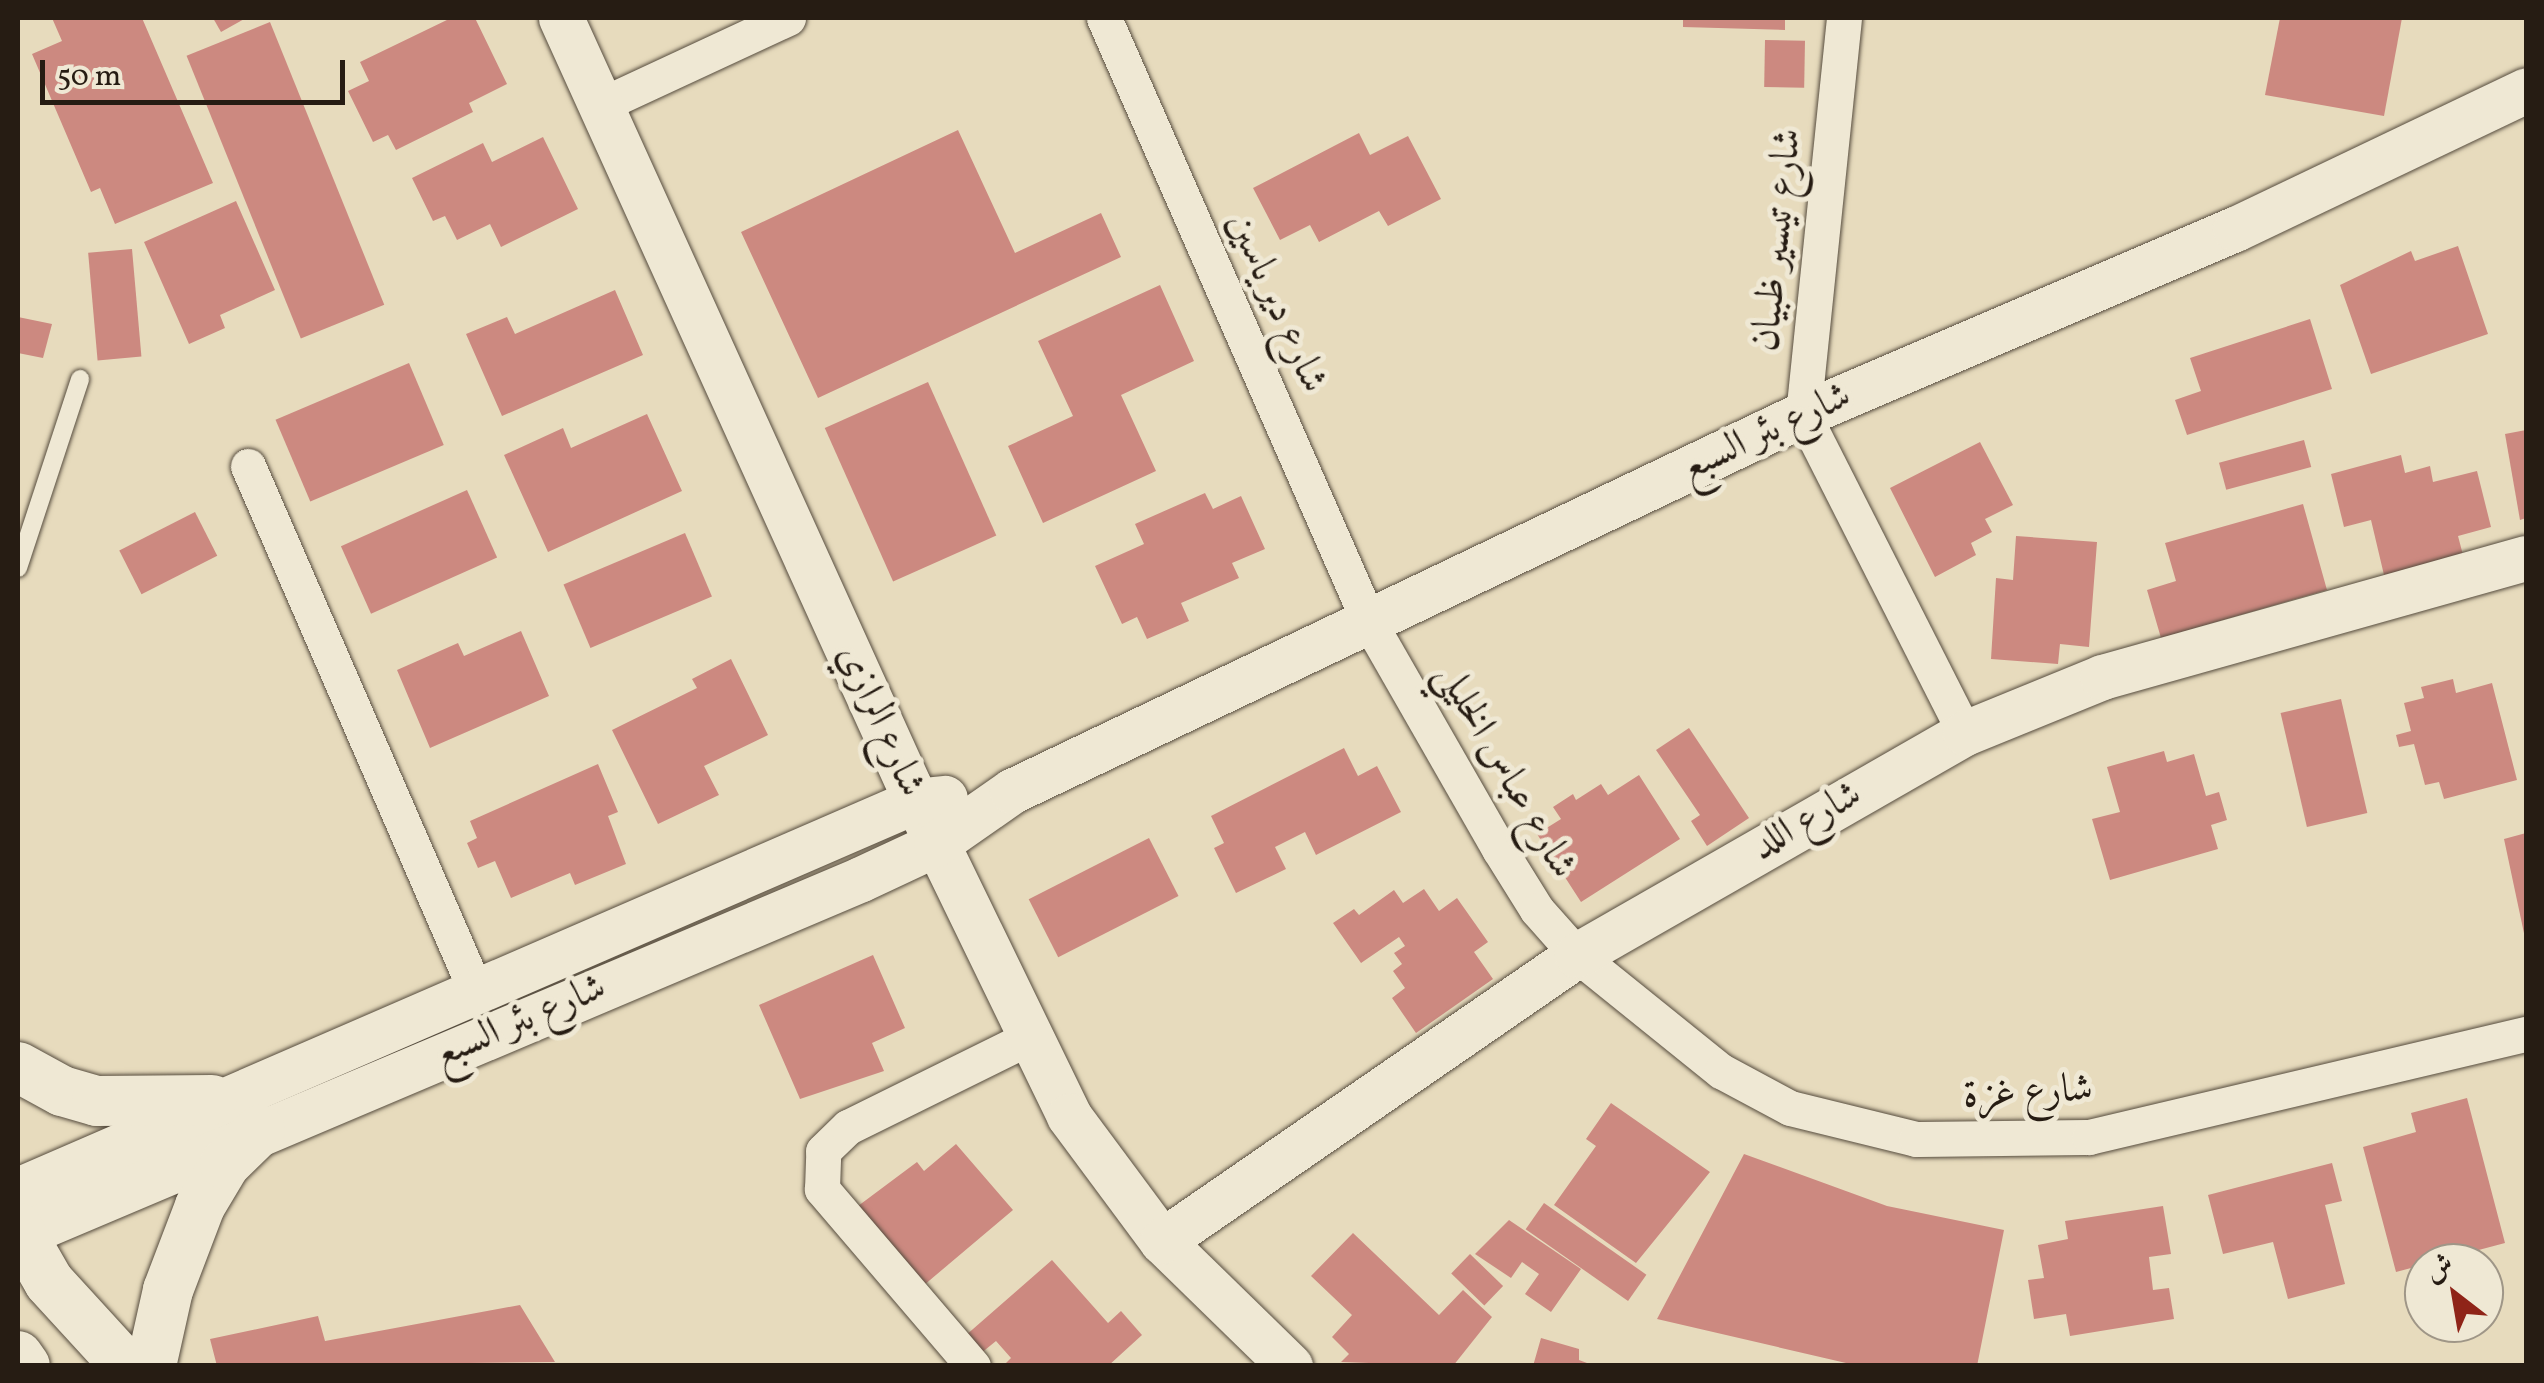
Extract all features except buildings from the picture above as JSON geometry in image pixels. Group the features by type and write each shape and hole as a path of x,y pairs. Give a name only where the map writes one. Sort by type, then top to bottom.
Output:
{"main road":[{"path":"18,1067 97,1101 212,1100"},
{"path":"151,1366 168,1290 200,1206 225,1164 260,1130"},
{"path":"18,1222 50,1282 126,1366"},
{"path":"18,1356 25,1366"}],"street":[{"name":"شارع الرازي","path":"561,18 916,801 1028,1038 1070,1116 1162,1241 1290,1366"},
{"path":"603,104 788,18"},
{"name":"شارع دير ياسين","path":"1104,18 1369,622"},
{"name":"شارع تيسير ظبيان","path":"1803,414 1844,18"},
{"name":"شارع بئر السبع","path":"18,1222 260,1130 936,844 1012,790 1803,414 2236,229 2526,90"},
{"path":"1803,414 1965,733"},
{"path":"248,466 475,989"},
{"name":"شارع اللد","path":"1162,1241 1577,955 1965,733 2102,677 2526,558"},
{"name":"شارع عباس الخليلي","path":"1369,622 1537,910 1577,955"},
{"name":"شارع بئر السبع","path":"18,1222 212,1100 916,801 1012,790"},
{"name":"شارع غزة","path":"1577,955 1721,1071 1790,1108 1916,1139 2089,1136 2526,1034"},
{"path":"973,1366 822,1188 823,1150 848,1128 1028,1038"}],"lane":[{"path":"18,568 80,379"}]}
